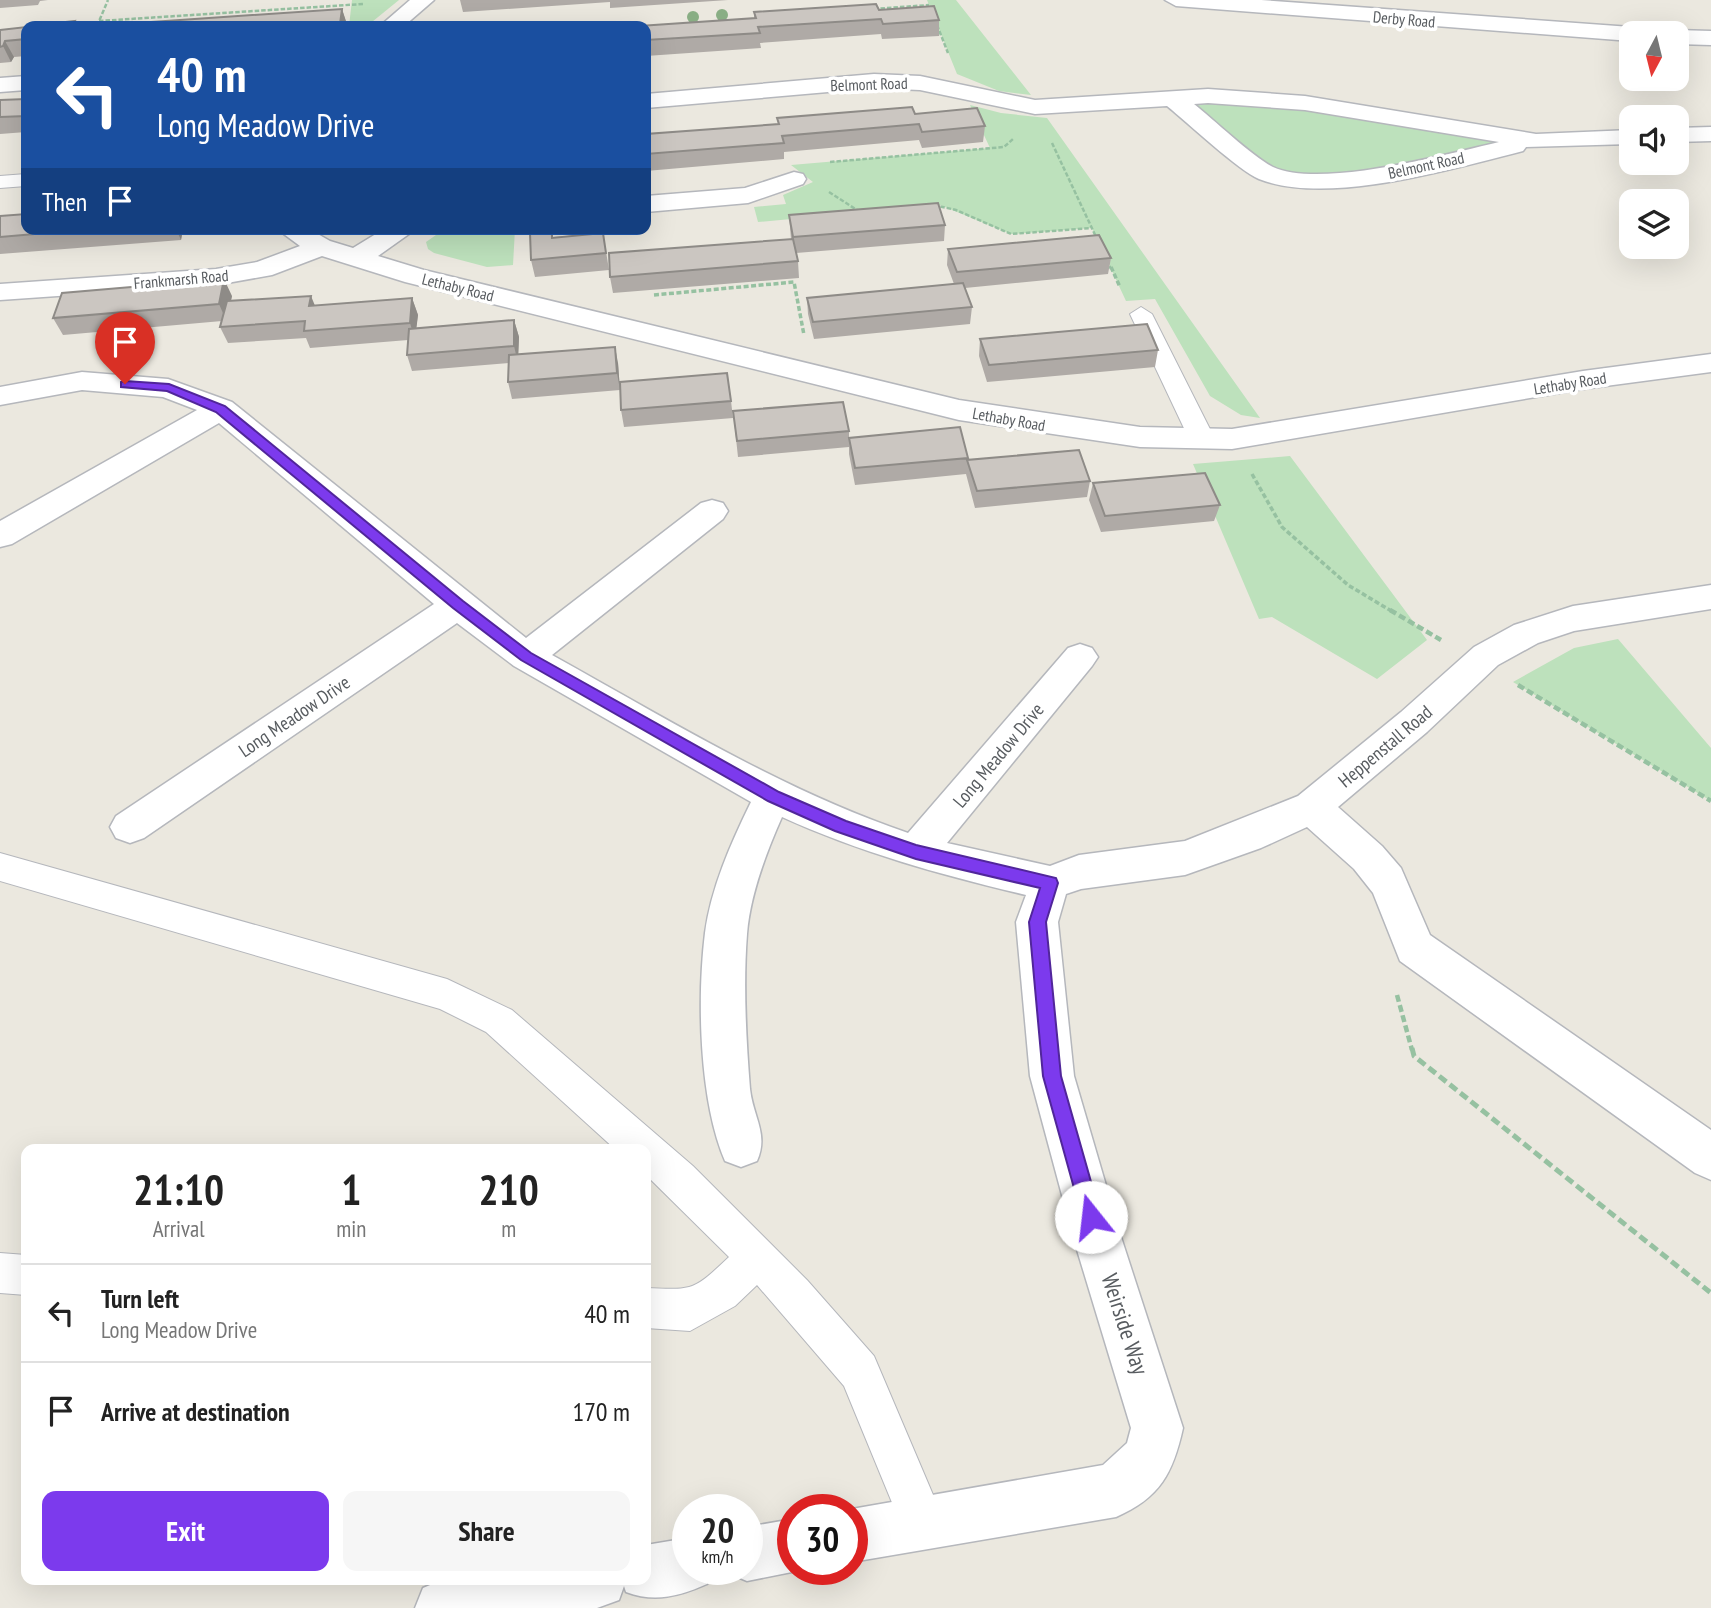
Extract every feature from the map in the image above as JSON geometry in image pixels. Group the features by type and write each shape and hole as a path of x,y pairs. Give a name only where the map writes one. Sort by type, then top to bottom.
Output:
{"street":[{"path":"397,21 423,0"},
{"name":"Derby Road","path":"1176,0 1619,33"},
{"path":"1689,37 1711,38"},
{"name":"Belmont Road","path":"651,101 874,81 919,83 1037,111 1208,96 1305,103 1536,141"},
{"path":"0,85 21,83"},
{"name":"Belmont Road","path":"1173,99 1266,173 1318,182 1388,174 1536,141 1619,138"},
{"path":"1689,135 1711,134"},
{"path":"651,204 748,195 794,179"},
{"path":"300,235 321,247"},
{"path":"355,258 393,235"},
{"name":"Lethaby Road","path":"321,247 415,276 958,410 1065,428 1203,441 1232,439 1583,380 1711,363"},
{"name":"Frankmarsh Road","path":"0,292 216,277 263,269 321,247"},
{"path":"0,396 82,381 169,388 221,409 458,605 526,657 773,796 840,826 916,852 1050,883"},
{"path":"0,536 221,409"},
{"path":"526,657 712,511"},
{"name":"Heppenstall Road","path":"1050,883 1079,872 1185,858 1247,836 1312,807 1414,722 1486,656 1525,634 1573,619 1711,597"},
{"name":"Long Meadow Drive","path":"130,827 458,605"},
{"name":"Long Meadow Drive","path":"916,852 1080,657"},
{"path":"741,1145 728,1093 724,1007 726,932 747,852 773,796"},
{"path":"1312,807 1372,864 1394,893 1405,933 1415,948 1711,1157"},
{"name":"Weirside Way","path":"868,1532 1116,1490 1150,1458 1157,1428 1098,1240 1052,1076 1037,922 1050,883"},
{"path":"651,1571 672,1567"},
{"path":"443,1608 571,1585"}],"lane":[{"path":"0,181 21,180"},
{"path":"1141,314 1203,441"},
{"path":"0,867 447,995 499,1021 638,1144"},
{"path":"651,1155 680,1180 757,1257 859,1371 923,1523"},
{"path":"651,1308 690,1311 721,1292 757,1257"},
{"path":"0,1273 21,1275"}],"path":[{"path":"99,21 108,0"},
{"path":"114,21 423,0"},
{"path":"862,10 929,5 927,0"},
{"path":"934,17 964,93"},
{"path":"818,163 1004,147 1037,111 1098,240"},
{"path":"825,189 858,212 872,211"},
{"path":"927,206 948,208 1011,234 1092,228"},
{"path":"1103,252 1126,300 1141,314"},
{"path":"579,316 596,301 794,282 811,373"},
{"path":"1397,993 1415,1056 1711,1293"}],"green space":[{"path":"352,0 399,0 373,21 350,21"},
{"path":"927,0 956,0 1031,95 999,91 957,74"},
{"path":"1208,96 1534,141 1318,182 1266,172 1175,99"},
{"path":"970,105 1001,113 1047,118 1260,418 1241,415 1210,396 1155,299 1126,301 1092,228 1011,234 940,205 758,222 754,207 786,204 783,195 813,182 791,165 990,148"},
{"path":"436,235 515,235 513,265 487,267 434,253 428,249 426,242"},
{"path":"1290,456 1427,640 1377,679 1272,617 1259,619 1193,464"},
{"path":"1618,639 1711,748 1711,801 1513,682 1574,648"}],"building":[{"path":"876,4 879,10 934,6 939,20 883,24 881,19 758,27 760,33 651,40 651,25 756,18 754,12"},
{"path":"342,9 340,21 166,21"},
{"path":"21,28 21,39 5,41 0,47 0,30"},
{"path":"21,99 21,116 0,117 0,100"},
{"path":"912,107 915,114 977,108 985,126 922,132 919,124 782,136 784,143 651,154 651,134 779,124 777,118"},
{"path":"938,203 945,225 793,237 789,215"},
{"path":"21,214 21,235 23,235 0,237 0,216"},
{"path":"530,235 552,235 552,238 603,235 606,253 531,260"},
{"path":"1099,235 1111,258 957,272 948,249"},
{"path":"793,239 798,261 610,277 609,253"},
{"path":"224,279 219,304 53,318 62,293"},
{"path":"963,283 972,307 813,322 807,298"},
{"path":"311,296 309,306 412,298 410,323 304,331 305,321 220,327 227,301"},
{"path":"514,320 514,346 407,355 409,329"},
{"path":"1147,324 1158,350 989,365 980,339"},
{"path":"615,347 617,373 508,382 509,355"},
{"path":"727,373 731,401 621,410 620,382"},
{"path":"843,402 849,431 737,441 733,411"},
{"path":"960,427 968,458 855,468 849,438"},
{"path":"1079,450 1090,481 977,491 967,460"},
{"path":"1205,473 1220,505 1105,516 1093,483"}],"route":[{"path":"125,384 169,388 221,409 458,605 526,657 773,796 840,826 916,852 1050,883 1037,922 1052,1076 1091,1217"}]}
